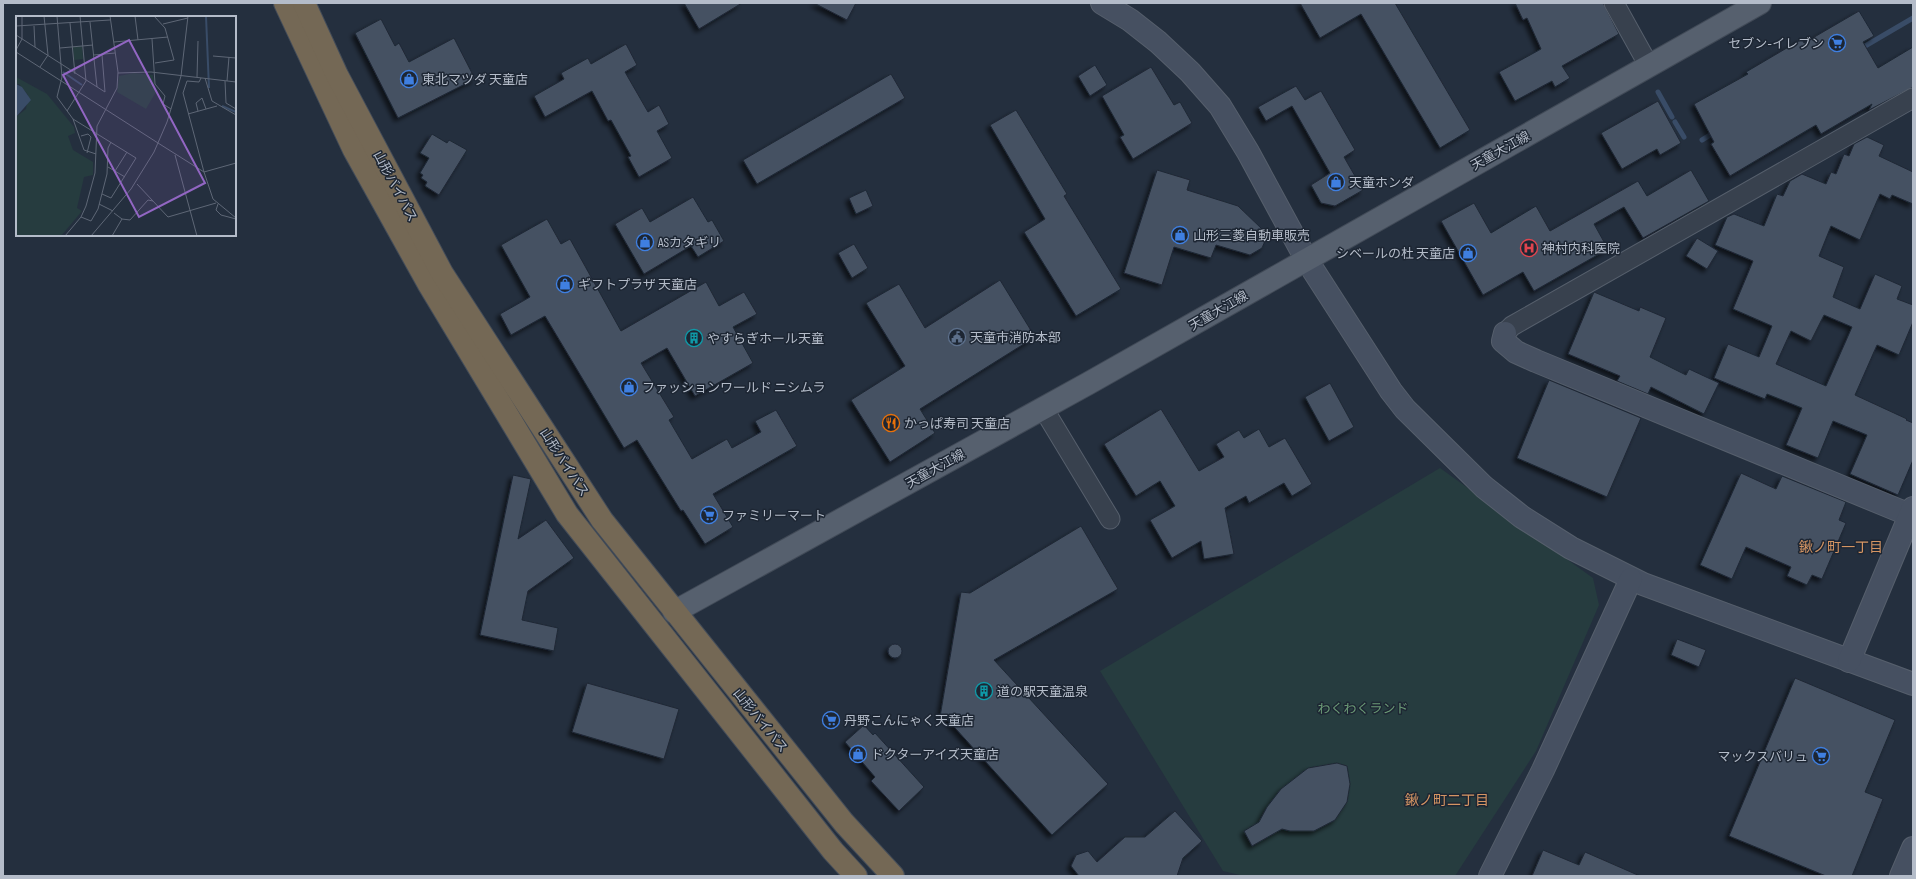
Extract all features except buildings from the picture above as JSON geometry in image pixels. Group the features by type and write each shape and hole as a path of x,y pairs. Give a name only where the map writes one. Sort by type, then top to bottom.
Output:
{"highway":[{"name":"山形バイパス","path":"285,3 358,156 428,283 567,514 814,827 856,876"},
{"name":"山形バイパス","path":"304,3 337,75 442,273 602,520 844,823 893,876"}],"main road":[{"name":"天童大江線","path":"674,612 1043,408 1760,3"}],"street":[{"path":"1102,3 1130,20 1158,42 1190,72 1220,106 1248,152 1306,259 1391,391 1405,409 1468,473 1522,518 1571,548 1631,579 1913,684"},
{"path":"1614,3 1649,66"},
{"path":"1849,661 1911,512 1536,361 1506,346 1503,341 1505,333 1512,326 1913,98"},
{"path":"1043,408 1110,518"},
{"path":"1490,876 1540,777 1631,579"},
{"path":"1901,876 1913,848"}],"green space":[{"name":"わくわくランド","path":"1440,468 1593,578 1599,605 1536,751 1455,876 1244,876 1223,871 1100,671"}],"waterway":[{"path":"1860,49 1913,18"},
{"path":"1658,92 1672,117"},
{"path":"1675,122 1684,137"},
{"path":"1702,140 1715,132"}],"place":[{"name":"セブン-イレブン","path":"1837,43"},
{"name":"東北マツダ 天童店","path":"409,79"},
{"name":"天童ホンダ","path":"1336,182"},
{"name":"山形三菱自動車販売","path":"1180,235"},
{"name":"ASカタギリ","path":"645,242"},
{"name":"神村内科医院","path":"1529,248"},
{"name":"シベールの杜 天童店","path":"1468,253"},
{"name":"ギフトプラザ 天童店","path":"565,284"},
{"name":"天童市消防本部","path":"957,337"},
{"name":"やすらぎホール天童","path":"694,338"},
{"name":"ファッションワールド ニシムラ","path":"629,387"},
{"name":"かっぱ寿司 天童店","path":"891,423"},
{"name":"ファミリーマート","path":"709,515"},
{"name":"道の駅天童温泉","path":"984,691"},
{"name":"丹野こんにゃく天童店","path":"831,720"},
{"name":"ドクターアイズ天童店","path":"858,754"},
{"name":"マックスバリュ","path":"1821,756"}],"district":[{"name":"鍬ノ町一丁目","path":"1841,547"},
{"name":"鍬ノ町二丁目","path":"1447,800"}]}
